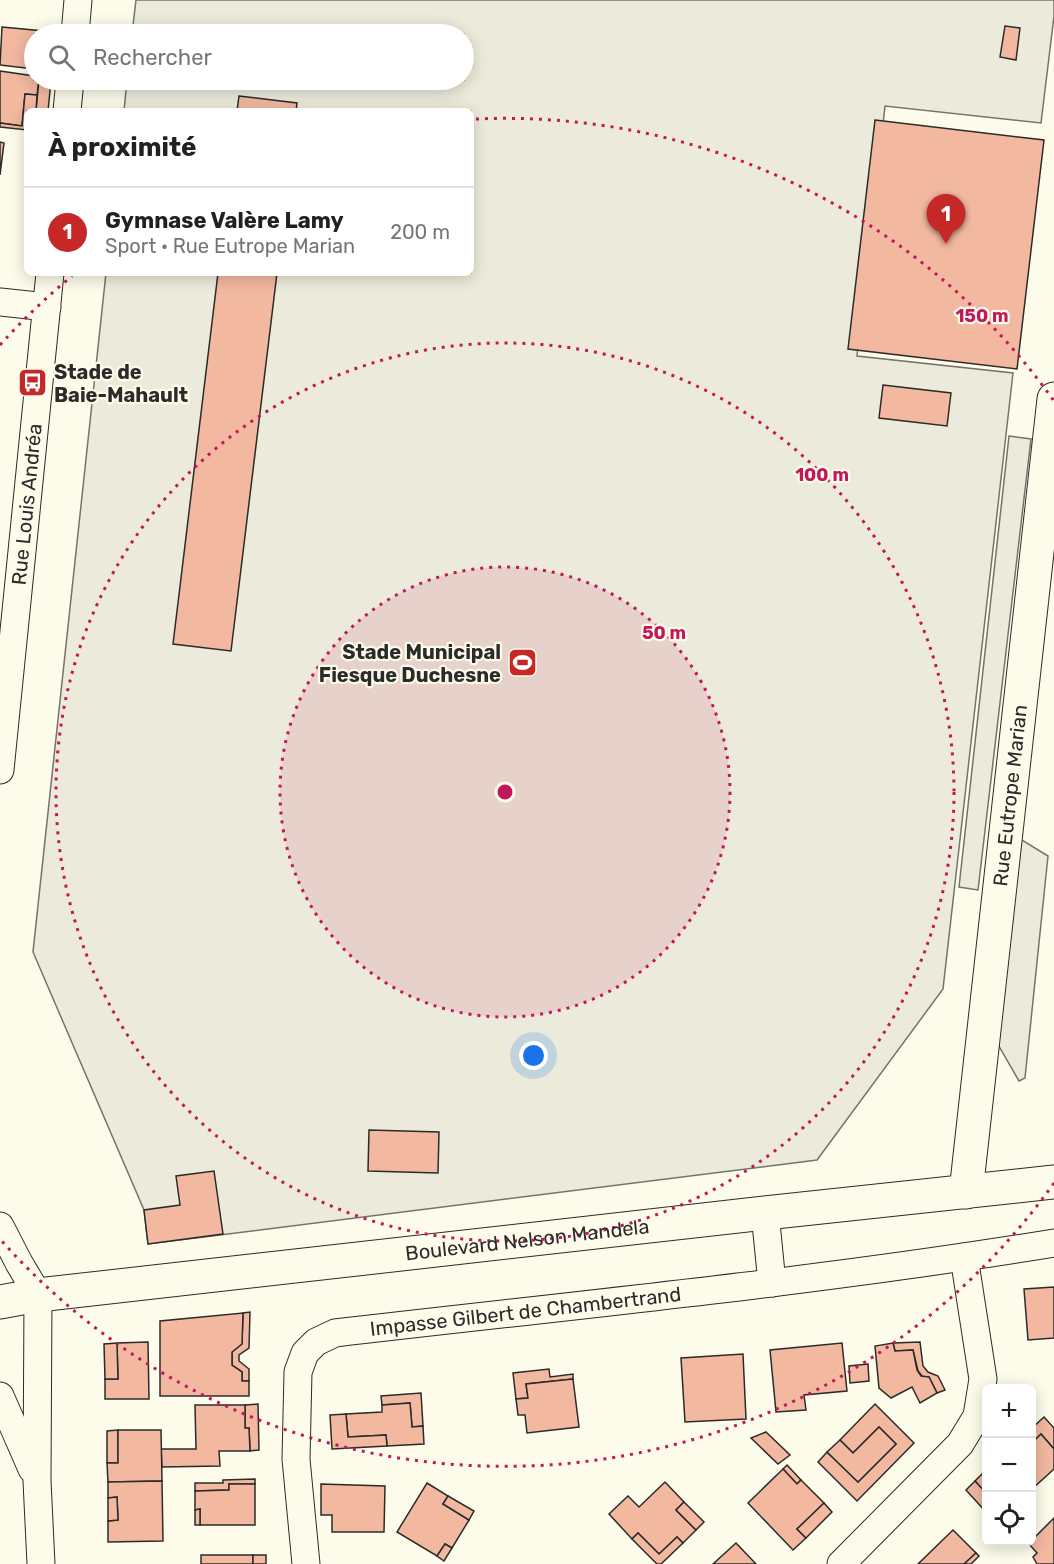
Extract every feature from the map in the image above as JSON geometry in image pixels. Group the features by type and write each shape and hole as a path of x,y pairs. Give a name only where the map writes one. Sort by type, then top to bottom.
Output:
{"main road":[{"name":"Rue Eutrope Marian","path":"966,1192 1054,399"},
{"name":"Boulevard Nelson Mandela","path":"0,1302 38,1295 1054,1182"}],"street":[{"path":"76,24 78,0"},
{"path":"67,108 69,90"},
{"name":"Rue Louis Andréa","path":"0,768 50,276"},
{"path":"0,302 47,307"},
{"path":"765,1213 772,1283"},
{"path":"0,1226 38,1295 37,1481 41,1564"},
{"name":"Impasse Gilbert de Chambertrand","path":"306,1564 296,1459 298,1372 305,1353 316,1342 335,1333 772,1283 1054,1243"},
{"path":"841,1564 960,1444 977,1416 984,1379 964,1257"},
{"path":"0,1396 37,1481"}],"shaded area":[{"name":"Stade Municipal Fiesque Duchesne","path":"136,0 1054,0 1041,123 885,106 857,356 1013,373 943,989 817,1160 148,1244 144,1210 33,952 106,276 474,276 474,108 124,108 126,90 474,90 474,24 133,24"},
{"path":"1009,436 1031,439 978,890 959,887"},
{"path":"1012,834 1048,856 1025,1078 1019,1081 992,1034"}],"building":[{"path":"1005,26 1020,28 1016,60 1000,57"},
{"path":"2,27 24,29 24,68 0,65"},
{"path":"0,71 24,75 24,90 38,90 37,95 25,94 22,126 0,123"},
{"path":"38,90 50,90 48,108 36,108"},
{"path":"25,94 37,95 36,108 24,108 24,130 0,127 0,123 22,126"},
{"path":"239,96 297,103 296,108 237,108"},
{"path":"875,120 1044,140 1017,369 848,349"},
{"path":"0,142 4,143 0,175"},
{"path":"218,276 277,276 231,651 173,644"},
{"path":"883,385 951,393 947,426 879,418"},
{"path":"369,1130 439,1132 438,1173 368,1171"},
{"path":"214,1171 223,1234 148,1244 144,1210 180,1205 176,1176"},
{"path":"1054,1287 1054,1338 1028,1340 1024,1289"},
{"path":"250,1312 249,1348 239,1355 239,1361 249,1369 249,1381 242,1381 242,1372 232,1365 232,1352 242,1344 243,1313"},
{"path":"243,1313 242,1344 232,1352 232,1365 242,1372 242,1381 249,1381 249,1396 160,1396 160,1321"},
{"path":"148,1342 149,1399 105,1399 105,1379 118,1379 117,1343"},
{"path":"920,1342 923,1366 928,1372 938,1376 945,1390 937,1393 929,1377 923,1377 918,1371 913,1350 895,1351 893,1343"},
{"path":"117,1343 118,1379 105,1379 104,1344"},
{"path":"842,1343 847,1391 804,1395 806,1410 776,1412 770,1350"},
{"path":"893,1343 895,1351 913,1350 917,1370 921,1376 929,1377 937,1393 920,1403 912,1387 891,1398 879,1388 875,1346"},
{"path":"743,1354 746,1419 685,1422 681,1358"},
{"path":"868,1364 869,1381 850,1383 849,1366"},
{"path":"549,1369 550,1377 573,1374 573,1379 526,1384 528,1398 516,1399 513,1373"},
{"path":"573,1379 579,1427 527,1433 525,1415 518,1415 516,1399 528,1398 526,1384"},
{"path":"421,1393 423,1426 412,1427 410,1403 382,1405 381,1396"},
{"path":"410,1403 412,1427 423,1426 424,1444 387,1446 386,1435 348,1437 346,1414 382,1412 382,1405"},
{"path":"258,1404 259,1450 250,1451 249,1428 245,1428 245,1405"},
{"path":"875,1404 914,1443 857,1501 818,1462 827,1452 858,1482 896,1444 879,1427 853,1453 840,1440"},
{"path":"195,1405 245,1405 245,1428 249,1428 250,1451 219,1451 220,1466 162,1467 161,1449 196,1449"},
{"path":"346,1414 348,1437 386,1435 387,1446 332,1449 330,1415"},
{"path":"1044,1417 1054,1428 1054,1449 1041,1434 1036,1439 1036,1424"},
{"path":"879,1427 896,1444 858,1482 827,1452 840,1440 853,1453"},
{"path":"118,1430 118,1463 107,1463 107,1431"},
{"path":"118,1430 161,1430 162,1481 108,1482 107,1463 118,1463"},
{"path":"766,1432 790,1455 778,1464 751,1438"},
{"path":"1041,1434 1054,1449 1054,1469 1036,1485 1036,1439"},
{"path":"787,1465 801,1480 797,1484 783,1469"},
{"path":"783,1469 797,1484 801,1480 824,1503 797,1529 806,1538 793,1550 748,1503"},
{"path":"982,1474 982,1489 975,1481"},
{"path":"255,1479 255,1484 229,1484 229,1490 195,1491 195,1483 223,1483 223,1480"},
{"path":"162,1481 163,1541 108,1542 108,1521 118,1520 117,1497 108,1498 108,1482"},
{"path":"975,1481 982,1489 982,1508 966,1490"},
{"path":"665,1482 684,1502 676,1510 696,1530 683,1543 677,1537 659,1554 638,1533 632,1539 609,1514 628,1496 639,1507"},
{"path":"427,1483 448,1496 443,1504 469,1520 452,1548 445,1544 437,1556 397,1532"},
{"path":"229,1484 255,1484 255,1525 200,1525 200,1509 195,1510 195,1491 229,1490"},
{"path":"321,1484 385,1486 384,1532 332,1532 332,1515 321,1515"},
{"path":"448,1496 474,1511 469,1520 443,1504"},
{"path":"117,1497 118,1520 108,1521 108,1498"},
{"path":"684,1502 704,1522 696,1530 676,1510"},
{"path":"824,1503 832,1512 806,1538 797,1529"},
{"path":"200,1509 200,1525 195,1525 195,1510"},
{"path":"1054,1518 1054,1564 1037,1564 1033,1557 1037,1553 1031,1546 1036,1546 1036,1536"},
{"path":"953,1530 976,1553 964,1564 918,1564"},
{"path":"638,1533 659,1554 677,1537 683,1543 661,1564 657,1564 632,1539"},
{"path":"736,1543 756,1564 713,1564"},
{"path":"445,1544 452,1548 444,1561 437,1556"},
{"path":"976,1553 979,1556 971,1564 964,1564"},
{"path":"201,1555 253,1555 253,1564 201,1564"},
{"path":"253,1555 266,1555 266,1564 253,1564"}],"place":[{"name":"Gymnase Valère Lamy","path":"946,244"},
{"name":"Stade de Baie-Mahault","path":"33,383"},
{"name":"Stade Municipal Fiesque Duchesne","path":"522,663"}]}
